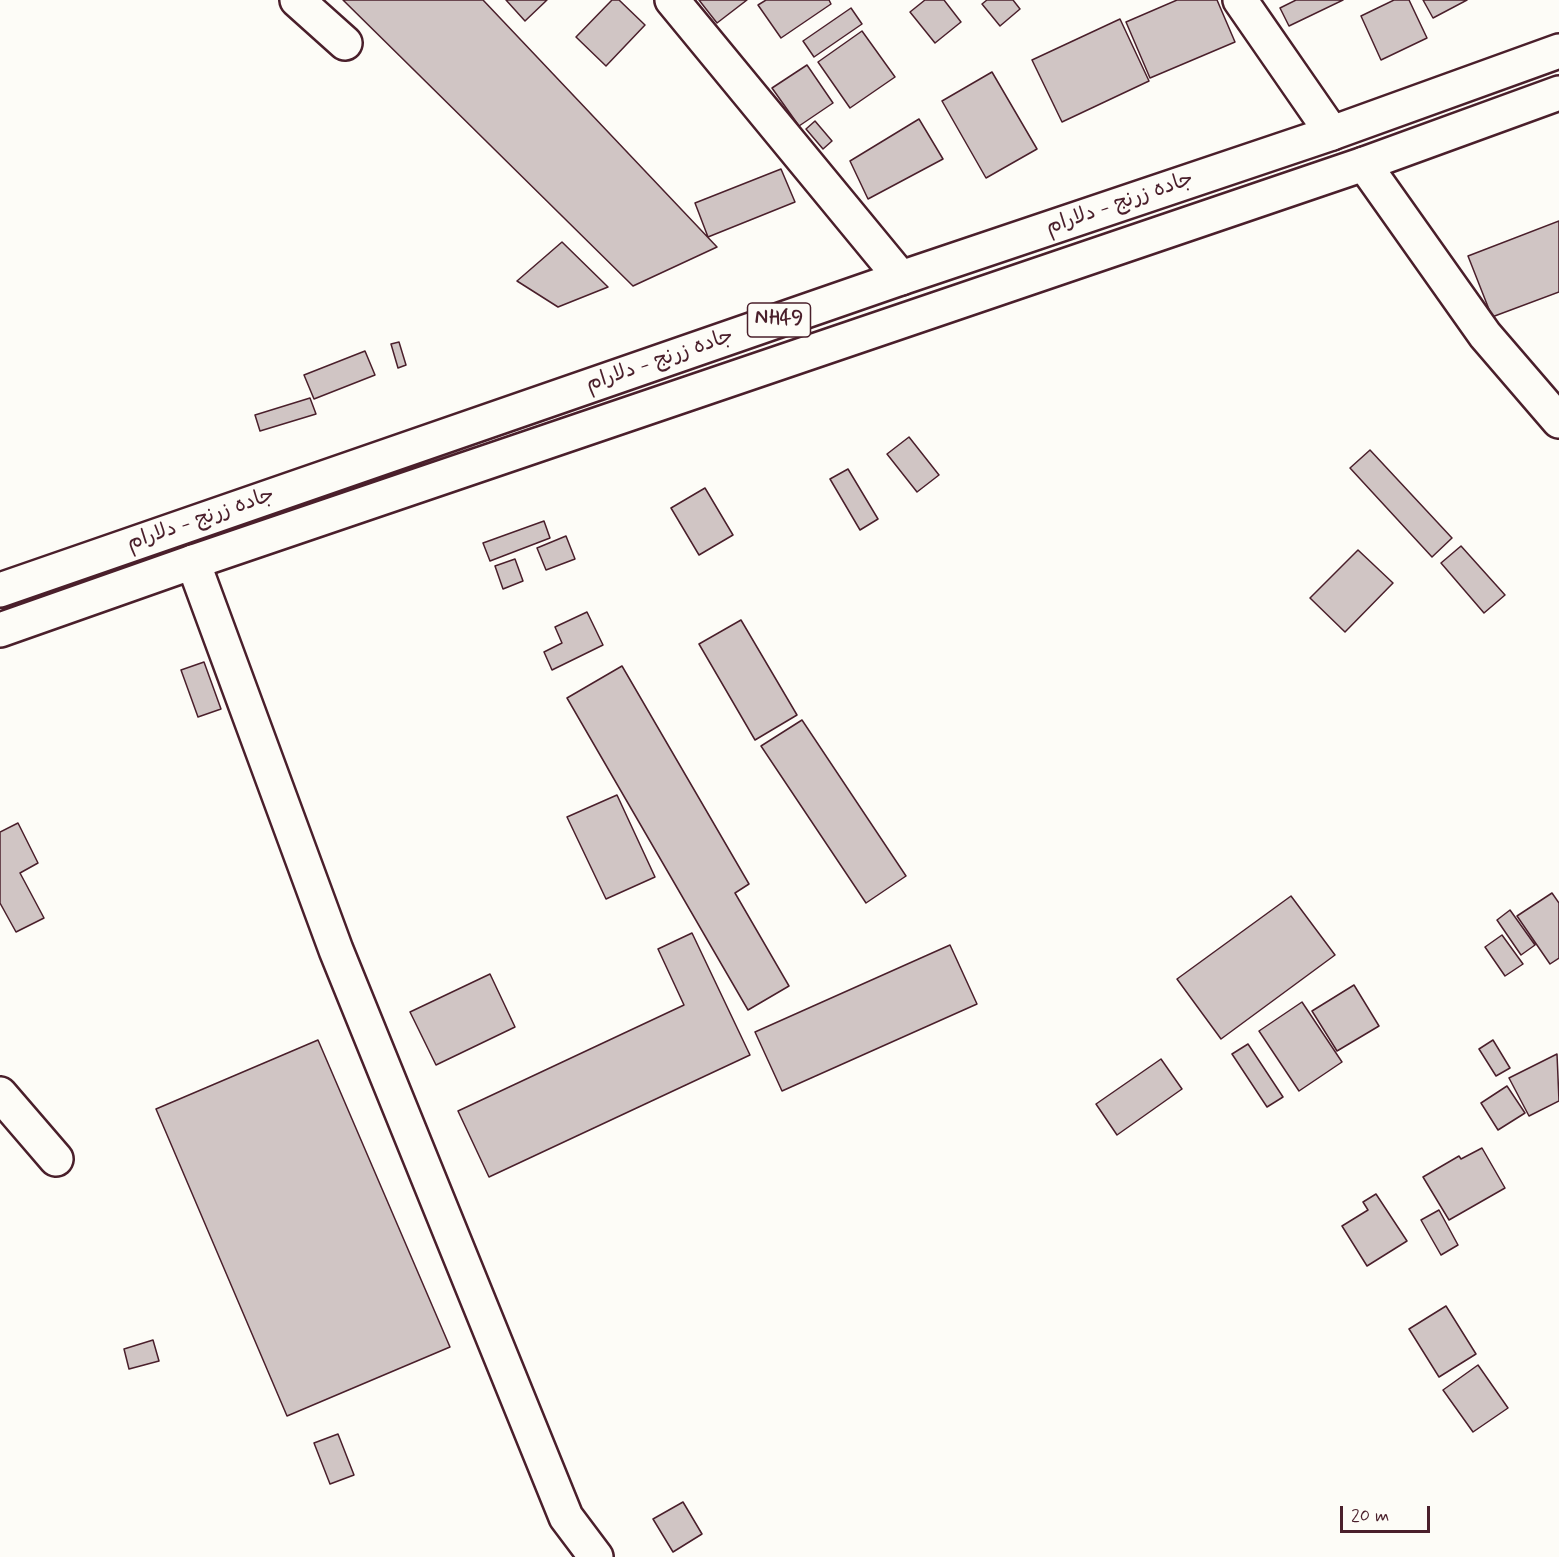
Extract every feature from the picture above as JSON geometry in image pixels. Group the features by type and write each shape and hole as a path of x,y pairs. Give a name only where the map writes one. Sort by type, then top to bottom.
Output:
{"main road":[{"path":"297,0 345,43"},
{"path":"672,0 901,278"},
{"path":"1240,0 1332,133"},
{"name":"جاده زرنج - دلارام","path":"0,590 901,278 1332,133 1559,51"},
{"name":"جاده زرنج - دلارام","path":"0,630 193,562 1364,164 1559,93"},
{"path":"1364,164 1485,335 1559,421"},
{"path":"193,562 336,950 566,1516 596,1557"},
{"path":"0,1094 57,1159"}],"building":[{"path":"343,0 483,0 717,247 633,286"},
{"path":"506,0 547,0 525,21"},
{"path":"612,0 619,0 645,25 606,66 576,37"},
{"path":"699,0 747,0 717,23"},
{"path":"766,0 829,0 831,4 781,38 758,5"},
{"path":"925,0 944,0 961,22 935,43 910,12"},
{"path":"987,0 1013,0 1020,9 1000,26 982,4"},
{"path":"1177,0 1217,0 1235,42 1150,78 1126,22"},
{"path":"1296,0 1343,0 1289,26 1280,8"},
{"path":"1394,0 1409,0 1427,38 1381,60 1361,16"},
{"path":"1423,0 1467,0 1433,18"},
{"path":"851,8 862,24 814,57 803,41"},
{"path":"1120,19 1149,81 1062,122 1032,60"},
{"path":"862,31 895,77 850,108 818,62"},
{"path":"807,65 833,103 799,126 772,88"},
{"path":"992,72 1037,149 986,178 942,101"},
{"path":"919,119 943,159 868,199 850,161"},
{"path":"815,121 832,141 823,149 806,129"},
{"path":"781,169 795,202 708,237 695,203"},
{"path":"1559,221 1559,292 1492,317 1468,256"},
{"path":"562,242 608,287 558,307 517,281"},
{"path":"399,342 406,365 398,368 391,344"},
{"path":"365,351 375,375 314,399 304,375"},
{"path":"310,398 316,414 260,431 255,415"},
{"path":"909,437 939,475 917,492 887,454"},
{"path":"1370,450 1452,538 1432,557 1350,468"},
{"path":"848,469 878,519 860,530 830,479"},
{"path":"705,488 733,535 699,555 671,508"},
{"path":"544,521 550,538 490,561 483,543"},
{"path":"566,536 575,559 546,570 537,548"},
{"path":"1461,546 1505,595 1484,613 1441,563"},
{"path":"1358,550 1393,583 1345,632 1310,598"},
{"path":"515,559 523,581 503,589 495,566"},
{"path":"587,612 603,645 552,670 544,652 562,643 555,627"},
{"path":"741,620 797,715 755,740 699,644"},
{"path":"204,662 221,709 198,717 181,670"},
{"path":"622,666 749,884 735,893 789,986 748,1010 567,698"},
{"path":"802,720 906,876 866,903 761,746"},
{"path":"617,795 655,877 606,899 567,817"},
{"path":"18,823 38,863 20,873 44,918 16,932 0,903 0,832"},
{"path":"1552,893 1559,903 1559,958 1550,964 1517,916"},
{"path":"1291,896 1335,955 1221,1039 1177,979"},
{"path":"1510,910 1535,945 1521,955 1497,920"},
{"path":"692,933 750,1055 489,1177 458,1111 684,1005 658,949"},
{"path":"1502,935 1523,964 1505,976 1485,947"},
{"path":"950,945 977,1004 782,1091 755,1032"},
{"path":"490,974 515,1027 436,1065 410,1012"},
{"path":"1354,985 1379,1026 1337,1051 1312,1011"},
{"path":"1302,1002 1342,1062 1299,1091 1259,1031"},
{"path":"318,1040 450,1347 287,1416 156,1109"},
{"path":"1493,1040 1510,1068 1496,1076 1479,1049"},
{"path":"1248,1044 1283,1097 1267,1107 1232,1054"},
{"path":"1557,1054 1559,1101 1529,1116 1509,1078"},
{"path":"1161,1059 1182,1089 1117,1135 1096,1104"},
{"path":"1507,1086 1525,1113 1498,1130 1481,1103"},
{"path":"1482,1148 1505,1188 1449,1220 1423,1177 1459,1156 1461,1159"},
{"path":"1376,1194 1407,1241 1367,1266 1342,1226 1368,1210 1363,1202"},
{"path":"1439,1210 1458,1245 1441,1255 1421,1220"},
{"path":"1446,1306 1476,1354 1439,1377 1409,1329"},
{"path":"153,1340 159,1361 129,1369 124,1349"},
{"path":"1478,1365 1508,1408 1473,1432 1443,1390"},
{"path":"338,1434 354,1475 330,1484 314,1443"},
{"path":"683,1502 702,1534 673,1552 653,1519"}]}
